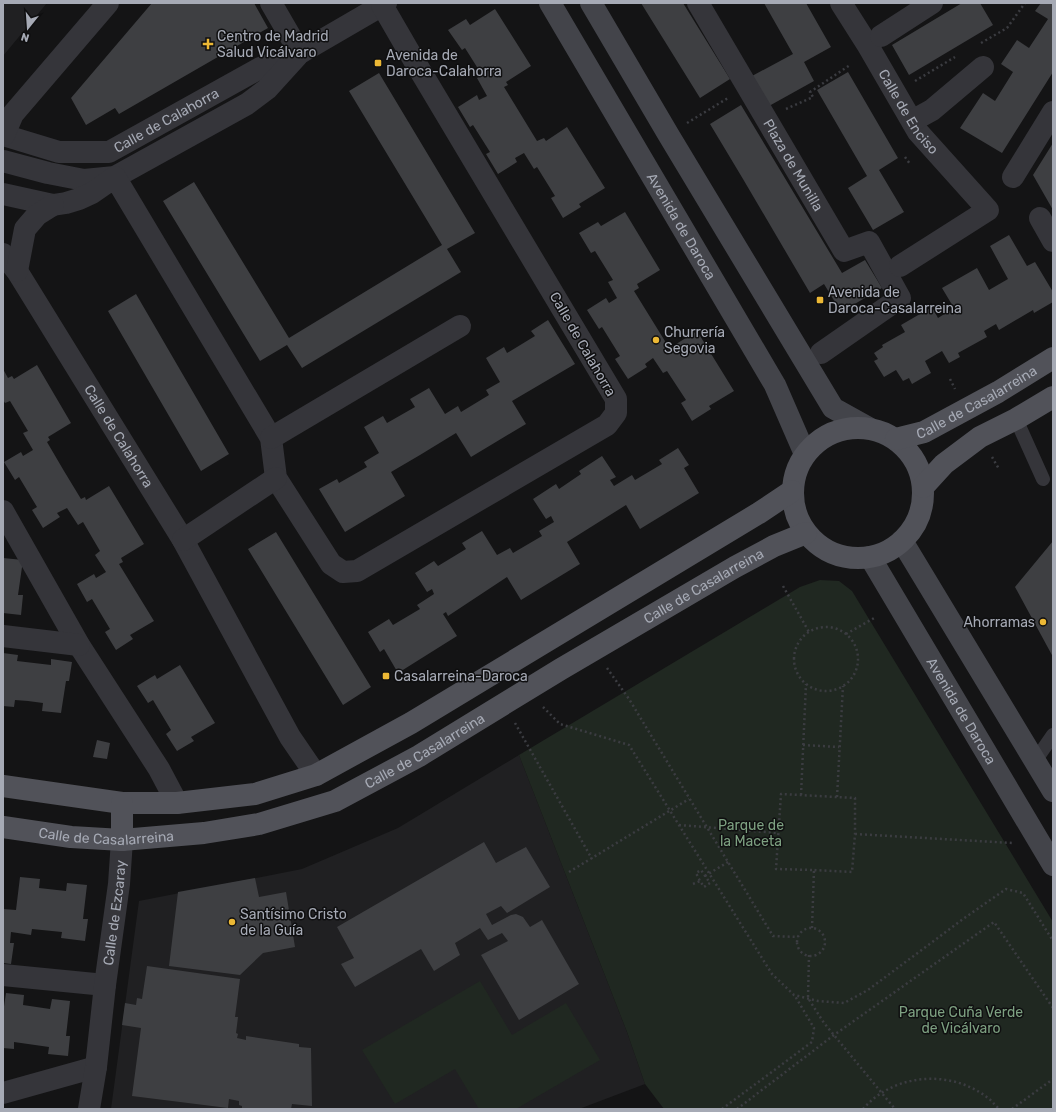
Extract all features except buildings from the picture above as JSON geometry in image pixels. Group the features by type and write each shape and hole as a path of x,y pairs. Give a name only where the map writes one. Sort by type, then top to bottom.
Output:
{"main road":[{"name":"Calle de Casalarreina","path":"896,439 924,432 998,392 1053,358"},
{"path":"923,487 944,464 980,438 1053,397"},
{"path":"857,427 869,428 883,432 896,439 909,452 919,468 923,487 922,507 915,525 902,541 888,552 870,557 853,558 835,554 819,546 806,533 798,520 792,491 796,471 805,454 813,445 833,432 857,427"},
{"path":"3,786 122,803 177,803 255,794 316,775 411,724 759,513 792,491"},
{"name":"Calle de Casalarreina","path":"3,827 71,837 122,840 204,833 259,824 335,801 419,756 594,649 774,546 806,533"},
{"path":"316,775 335,801"},
{"path":"122,803 122,840"}],"street":[{"name":"Calle de Calahorra","path":"108,3 13,114 3,135 60,152 109,152 260,68 300,54 384,4 416,62 616,399 616,413 607,425 357,571 343,572 331,564 276,478 271,438 115,177"},
{"path":"272,3 300,54"},
{"name":"Avenida de Daroca","path":"550,3 775,386 805,454"},
{"path":"591,3 676,148 833,408 869,428"},
{"name":"Plaza de Munilla","path":"698,3 844,250 869,242 900,298 821,353"},
{"name":"Calle de Enciso","path":"842,3 918,132 988,210 900,266"},
{"path":"880,36 932,3"},
{"name":"Calle de Calahorra","path":"3,194 52,205 66,203 86,196 115,177 247,104 267,89 300,54"},
{"path":"912,122 932,110 983,68"},
{"path":"1013,177 1053,112"},
{"name":"Calle de Calahorra","path":"3,161 48,173 84,180 115,177"},
{"name":"Calle de Calahorra","path":"17,271 25,229 37,215 52,205"},
{"path":"1040,218 1053,241"},
{"name":"Calle de Calahorra","path":"3,254 17,271 183,540 290,737 316,775"},
{"path":"271,438 460,326"},
{"path":"183,540 276,478"},
{"path":"3,511 79,645 159,769 177,803"},
{"path":"902,541 1053,791"},
{"name":"Avenida de Daroca","path":"870,557 1053,865"},
{"path":"3,636 79,645"},
{"name":"Calle de Ezcaray","path":"89,1109 96,1067 105,985 119,884 122,840"},
{"name":"Calle de Ezcaray","path":"3,975 105,985"},
{"path":"3,1094 96,1067"}],"lane":[{"path":"1016,419 1043,479"},
{"path":"1035,761 1053,736"}],"path":[{"path":"766,118 814,97 810,92 850,65"},
{"path":"685,124 730,97"},
{"path":"906,156 910,164"},
{"path":"783,586 809,632"},
{"path":"846,634 876,617"},
{"path":"828,627 846,634 853,642 857,651 858,661 856,671 850,680 843,686 834,690 824,691 815,689 806,684 800,677 795,667 794,658 796,648 802,639 809,632 818,628 828,627"},
{"path":"616,681 629,699 773,936 798,937"},
{"path":"801,795 806,684"},
{"path":"837,797 843,686"},
{"path":"526,691 560,724 629,745 772,974 794,995 814,1028 812,1042 722,1109"},
{"path":"504,704 592,859"},
{"path":"803,744 839,747"},
{"path":"781,794 801,795 855,798 855,834 852,872 776,869 781,794"},
{"path":"569,872 689,798"},
{"path":"679,825 778,833"},
{"path":"855,834 1013,843"},
{"path":"705,876 728,862"},
{"path":"701,870 705,876 710,883 704,887 696,873 701,870"},
{"path":"812,928 814,870"},
{"path":"693,884 700,881"},
{"path":"794,995 818,1001 844,1003 868,990 962,919 1006,889 1023,893 1053,941"},
{"path":"737,1109 834,1035 994,922 1053,1008"},
{"path":"812,928 820,932 825,939 821,952 809,955 805,954 799,949 797,941 798,937 804,930 812,928"},
{"path":"809,955 808,998 824,1023 895,1109"},
{"path":"863,1109 882,1092 903,1083 925,1078 948,1080 969,1086 988,1098 999,1109"},
{"path":"1012,1109 1053,1080"}],"shaded area":[{"path":"3,3 47,3 3,56"},
{"path":"519,755 627,1032 645,1084 579,1109 111,1109 139,901 302,869 398,828"}],"green space":[{"name":"Parque de la Maceta","path":"820,580 839,581 852,591 1053,922 1053,1109 664,1109 645,1084 627,1032 519,755 800,587"},
{"path":"480,981 512,1035 566,1003 600,1060 516,1109 479,1109 455,1069 395,1104 362,1050"}],"place":[{"name":"Centro de Madrid Salud Vicálvaro","path":"208,44"},
{"name":"Avenida de Daroca-Calahorra","path":"378,63"},
{"name":"Avenida de Daroca-Casalarreina","path":"820,300"},
{"name":"Churrería Segovia","path":"656,340"},
{"name":"Ahorramas","path":"1043,622"},
{"name":"Casalarreina-Daroca","path":"386,676"},
{"name":"Santísimo Cristo de la Guía","path":"232,922"}],"park label":[{"name":"Parque Cuña Verde de Vicálvaro","path":"961,1020"}]}
